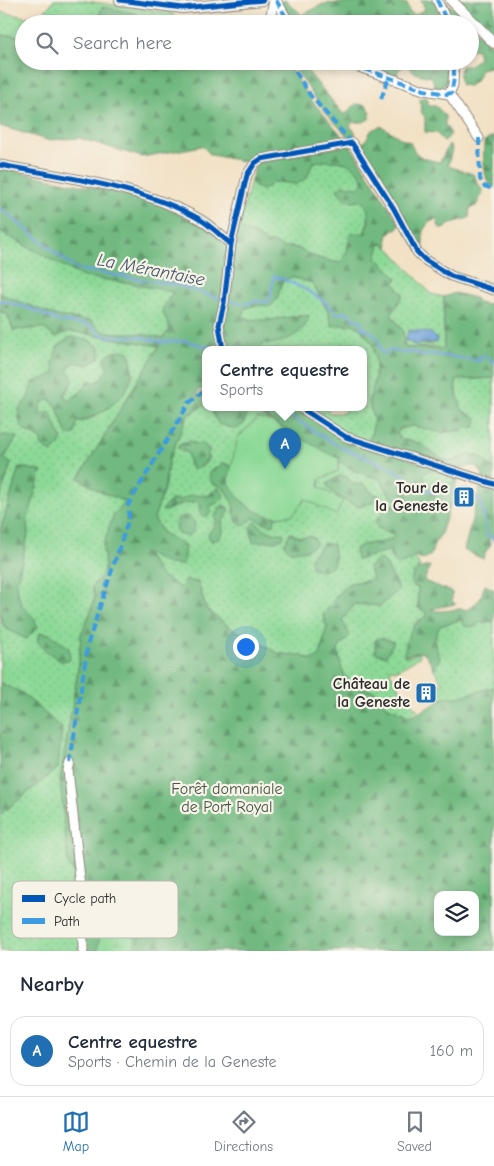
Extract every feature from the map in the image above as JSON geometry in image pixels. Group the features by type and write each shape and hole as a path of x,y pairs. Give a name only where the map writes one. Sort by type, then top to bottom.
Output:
{"street":[{"path":"120,0 183,8 224,2 263,0"},
{"path":"271,15 275,0"},
{"path":"275,0 284,15"},
{"path":"436,0 444,15"},
{"path":"451,0 466,15"},
{"path":"479,28 494,43"},
{"path":"367,70 424,90 449,94 480,138"},
{"path":"449,94 453,85 454,70"},
{"path":"222,346 219,325 225,299 231,244 247,175 255,163 261,160 352,143 421,256 451,276 494,290"},
{"path":"0,165 50,174 153,198 201,220 231,244"},
{"path":"306,411 346,437 494,484"},
{"path":"70,763 68,770 80,881"},
{"path":"83,938 83,951"}],"green space":[{"path":"54,0 79,0 172,13 173,15 100,13 100,15 41,15"},
{"path":"285,0 302,15 288,15 281,3"},
{"path":"390,0 407,4 409,12 415,15 302,15 323,4"},
{"path":"421,0 433,0 440,15 415,15 425,9"},
{"path":"445,0 461,15 450,15 442,2"},
{"path":"458,0 494,0 494,39 479,22 479,15 473,15"},
{"path":"102,7 138,15 100,15"},
{"path":"0,12 16,15 15,36 0,35"},
{"path":"479,33 494,48 494,66 481,69 477,79 469,86 461,85 460,70 479,70"},
{"path":"0,35 15,36 15,70 291,70 312,101 348,143 253,163 211,155 202,146 142,157 79,138 47,140 0,126"},
{"path":"296,70 306,70 344,115 356,104 366,105 371,112 369,119 363,122 353,122 350,126 355,131 355,136 351,139 327,115"},
{"path":"379,70 399,70 396,76"},
{"path":"413,70 449,70 448,80 440,89 435,87 432,77 417,74"},
{"path":"425,97 428,99 428,106 436,106 445,116 445,125 451,134 444,142 437,133 425,132 425,117 421,112 420,99"},
{"path":"380,126 410,142 418,155 429,160 440,162 449,144 452,149 448,166 473,174 483,192 476,206 470,208 469,218 448,224 446,228 441,229 438,225 438,218 428,223 423,231 423,251 418,251 357,142 364,143 371,131"},
{"path":"494,136 494,188 485,173 484,141"},
{"path":"350,145 400,225 387,236 388,247 381,243 376,257 397,278 394,283 403,295 391,315 403,331 405,348 444,349 444,297 455,293 475,298 478,303 488,305 494,299 494,378 457,380 455,387 462,410 477,419 475,427 443,433 413,426 400,428 397,433 401,440 421,444 446,460 450,461 469,455 478,456 494,469 494,482 482,478 483,474 476,466 467,466 459,471 369,444 374,422 369,401 374,385 376,365 373,344 359,327 352,324 332,326 327,308 312,283 291,277 282,282 277,299 271,306 257,305 245,308 243,317 252,320 309,315 299,333 285,340 265,343 262,346 225,346 222,320 231,258 239,227 267,243 275,243 283,248 296,248 316,257 340,263 348,249 351,233 364,234 369,221 367,206 360,200 346,201 337,190 342,185 358,187 364,183 356,169 350,165 336,161 313,162 307,178 295,185 272,182 262,190 255,187 251,180 256,165 261,162"},
{"path":"328,160 346,163 359,172 364,183 358,187 351,202 360,200 367,208 369,216 364,234 348,242 347,255 341,263 316,257 296,248 283,248 275,243 267,243 239,227 251,180 255,187 272,181 290,183 309,172 313,162"},
{"name":"Forêt domaniale de Port Royal","path":"0,168 151,200 204,226 228,242 222,346 202,346 202,389 192,398 202,392 202,407 187,416 169,460 164,489 154,518 162,532 185,546 183,565 168,564 144,553 161,576 181,588 186,580 198,582 206,609 231,628 280,654 299,655 312,660 320,655 327,627 323,616 340,591 349,583 373,580 369,567 380,559 385,562 399,590 380,606 355,604 342,620 350,635 338,649 341,666 347,679 357,687 375,691 386,706 411,717 447,697 458,697 494,687 494,951 81,951 85,938 139,938 140,943 139,938 178,938 178,881 80,881 68,864 60,781 79,664 81,634 95,597 92,587 102,575 105,566 103,546 113,516 126,502 97,490 79,478 159,346 70,331 55,337 43,328 13,330 8,315 0,311 0,294 56,316 91,321 104,332 141,334 163,338 170,328 162,310 173,292 130,283 83,277 0,230"},
{"path":"0,230 6,235 130,283 173,292 162,310 170,328 164,338 141,334 104,332 91,321 56,316 0,294"},
{"path":"381,243 388,247 431,294 444,297 444,349 434,347 405,348 403,331 391,314 402,295 393,283 397,278 376,257","holes":["412,330 431,333 434,344 412,345"]},
{"path":"291,277 312,283 332,319 347,326 352,323 359,327 373,344 376,365 374,385 369,401 374,422 369,444 352,437 308,411 345,413 345,411 367,411 367,346 262,346 265,343 289,338 300,315 264,320 243,317 245,308 277,299 282,282"},
{"path":"0,311 8,315 13,330 43,328 55,337 70,331 159,346 79,478 99,491 126,502 103,546 105,566 102,575 92,587 95,596 90,614 81,634 79,664 60,781 99,881 12,881 12,938 85,938 81,951 0,951 0,815 57,768 21,693 0,683 0,615 5,628 34,618 22,606 16,587 28,534 27,522 41,471 19,467 0,533 0,497 11,464 3,459 5,435 0,436","holes":["88,340 99,347 100,357 88,365 75,362 67,370 70,388 64,395 68,402 81,392 88,381 98,382 108,369 134,374 114,403 88,420 77,422 67,435 57,407 49,399 42,402 39,415 54,426 62,438 40,437 25,431 19,409"]},
{"path":"71,337 88,340 100,347 100,357 88,365 75,362 67,369 74,380 64,395 68,401 81,392 88,381 98,382 108,369 104,360 108,354 122,350 129,352 132,365 131,377 127,387 111,406 101,413 77,422 75,434 67,435 57,407 50,399 42,402 39,415 50,412 62,438 58,447 52,453 42,446 40,437 23,428 20,422 19,409 28,398 32,383 56,373 53,365 57,347"},
{"path":"494,378 494,469 478,455 451,462 415,442 401,440 397,433 403,428 410,426 447,431 457,431 468,427 477,419 462,410 455,387 457,380"},
{"path":"202,405 202,411 212,411 213,414 243,411 256,414 270,421 258,418 235,456 232,467 226,463 219,485 233,499 234,512 243,526 253,518 274,524 275,517 293,515 305,499 343,501 319,487 320,479 338,471 339,459 355,471 380,479 392,498 400,501 390,506 384,532 392,533 394,537 390,540 355,549 357,560 391,550 412,560 415,555 420,567 417,569 413,586 418,588 418,608 426,611 427,616 416,622 404,656 412,656 419,652 420,657 398,670 390,669 406,699 418,710 411,717 386,706 375,691 358,689 342,673 338,649 342,620 355,604 380,606 394,580 389,573 369,571 374,580 349,583 340,591 323,616 327,627 320,655 312,660 299,655 280,654 231,628 206,609 198,582 181,589 161,576 144,552 156,558 185,546 162,532 154,518 164,489 169,460 187,416","holes":["190,441 209,449 208,460 201,468 189,465 188,454 178,448 180,444","350,481 353,485 364,484 372,493 359,507 329,489","214,490 219,502 210,506 200,504 198,501 181,504 165,511 170,500 180,500 198,495 208,496","224,505 227,516 222,522 223,532 212,526 217,522 215,517 220,507"]},
{"path":"212,411 247,411 244,424 236,429 218,424"},
{"path":"253,411 302,411 343,437 459,475 441,534 434,544 431,555 422,560 415,555 412,560 398,565 389,555 391,550 357,560 355,549 359,546 389,540 394,537 392,533 378,528 375,522 384,510 400,501 392,498 380,479 355,471","holes":["430,469 455,478 454,483 433,487 426,483 423,476"]},
{"path":"258,418 270,421 339,459 338,471 320,479 319,487 343,501 336,515 305,499 293,515 272,516 254,510 240,498 228,481 238,437"},
{"path":"0,436 17,437 4,459 11,463 0,497"},
{"path":"190,441 196,444 202,443 209,449 205,463 192,470 187,452 178,448 180,444"},
{"path":"222,463 232,467 228,481 237,496 247,505 275,517 274,524 270,525 253,518 243,526 237,522 233,504 228,493 219,486 212,484 209,473 214,467 219,468"},
{"path":"19,467 41,471 27,522 28,534 16,587 22,606 34,618 38,627 26,639 5,628 0,615 0,533"},
{"path":"430,469 455,478 454,483 433,487 426,483 423,475"},
{"path":"339,476 346,476 353,484 364,484 372,493 381,496 380,500 359,507 340,498 332,492 327,484"},
{"path":"482,481 494,486 494,538 488,539 491,545 483,559 464,550"},
{"path":"219,488 224,496 219,502 210,506 211,511 208,516 202,516 199,512 200,505 198,501 181,504 165,511 162,510 171,500 178,501 192,495 208,496"},
{"path":"224,505 230,510 222,522 223,532 219,539 211,541 208,534 217,522 215,517 220,507"},
{"path":"185,516 192,519 195,526 192,533 185,536 178,533 175,526 178,519"},
{"path":"255,522 268,531 284,534 283,538 275,541 253,542 250,527"},
{"path":"290,533 300,537 310,536 314,538 316,544 307,550 290,551 284,545"},
{"path":"324,543 333,545 335,559 332,567 319,571 311,567 310,558"},
{"path":"430,566 424,581 452,592 452,602 456,604 431,609 435,611 468,610 480,599 485,585 494,590 494,621 480,623 474,627 465,626 460,620 440,626 435,642 440,657 434,669 425,653 419,652 404,656 410,633 416,624 427,616 425,611 418,608 418,588 411,583 412,579 416,571"},
{"path":"460,620 480,623 494,621 494,687 439,700 433,687 442,683 434,669 440,657 435,645 436,634 440,625"},
{"path":"40,633 50,634 69,648 70,660 60,661 45,650 37,641"},
{"path":"381,638 394,642 386,656 375,653 375,640"},
{"path":"0,683 21,692 62,728 58,768 0,815"},
{"path":"100,938 135,938 135,951 98,951"},
{"path":"125,938 139,938 142,951"}],"water":[{"path":"408,331 431,333 437,339 437,342 417,345 406,341"}],"waterway":[{"name":"La Mérantaise","path":"0,208 76,269 177,285 221,299"},
{"name":"La Mérantaise","path":"227,300 245,304 256,301 269,302 274,276 308,291 324,301 337,314 348,312 353,319 361,321 362,328 373,333 378,339 381,351 386,354 390,350 406,353 414,352 422,356 432,354 480,361 480,356 487,357 494,363"},
{"name":"La Mérantaise","path":"0,300 31,309 58,321 89,325 104,336 140,337 162,342 186,341 204,346"},
{"name":"La Mérantaise","path":"282,411 340,447 389,467 433,493 466,489 481,502 487,534 494,541"}],"marked path":[{"path":"276,0 285,15"},
{"path":"437,0 444,15"},
{"path":"295,70 310,95 352,143"},
{"path":"367,70 424,90 447,94 451,93 454,70"},
{"path":"381,99 389,77"},
{"path":"479,138 480,179 484,186 494,189"},
{"path":"70,763 88,643 129,518 128,505 189,403 202,392"}],"cycle path":[{"path":"120,0 183,8 263,0"},
{"path":"222,346 219,325 224,303 231,244 247,175 255,163 261,159 352,143 394,209 417,252 425,260 451,276 494,290"},
{"path":"0,165 77,179 130,191 155,199 201,220 231,244"},
{"path":"306,411 346,437 494,484"}],"place":[{"name":"Centre equestre","path":"285,469"},
{"name":"Tour de la Geneste","path":"464,497"},
{"name":"Château de la Geneste","path":"426,693"}]}
